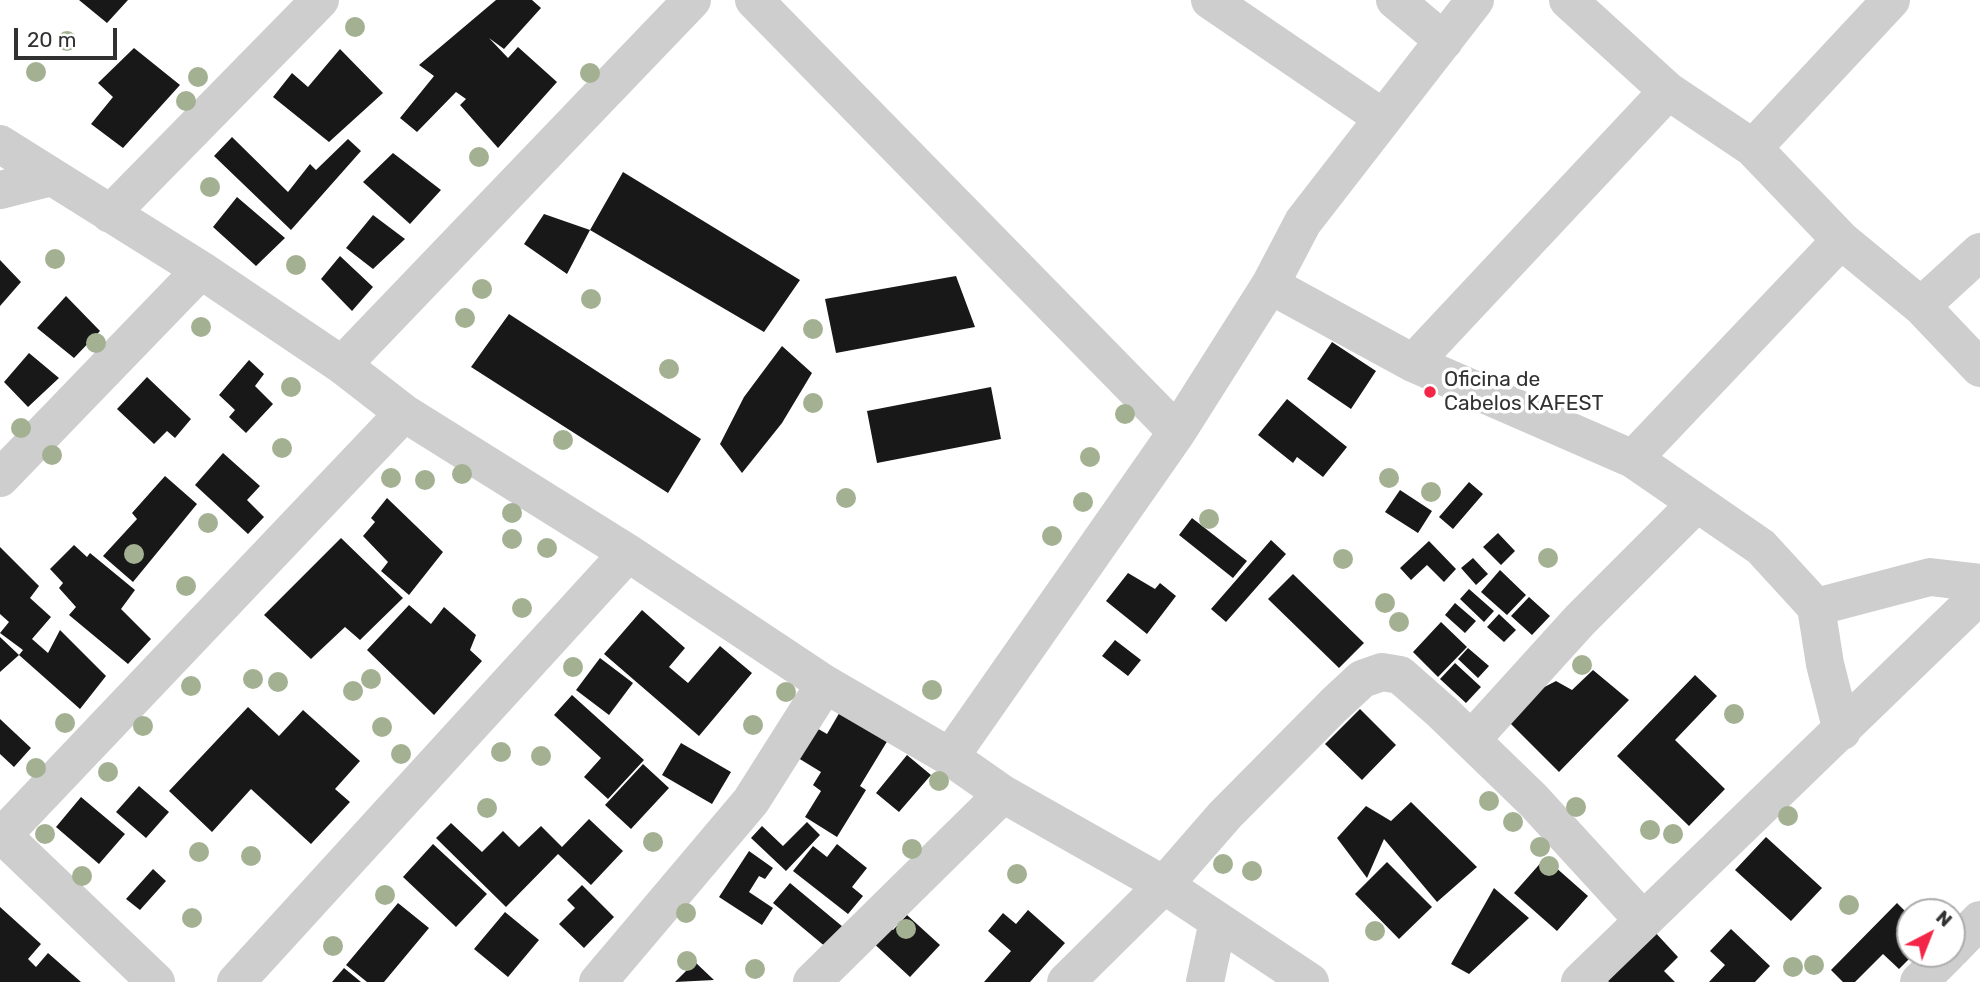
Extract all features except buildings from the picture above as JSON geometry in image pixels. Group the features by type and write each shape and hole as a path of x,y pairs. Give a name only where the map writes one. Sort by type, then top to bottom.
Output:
{"street":[{"path":"110,214 320,0"},
{"path":"342,365 692,0"},
{"path":"754,0 1177,432"},
{"path":"1210,0 1383,118"},
{"path":"1395,0 1444,41"},
{"path":"950,757 1177,432 1270,285 1303,222 1475,0"},
{"path":"1568,0 1668,91 1753,148 1841,240 1921,306 1980,368"},
{"path":"1753,148 1891,0"},
{"path":"1413,363 1668,91"},
{"path":"0,144 201,270 342,365 404,412 628,552 825,684 950,757 1003,794 1164,885 1310,982"},
{"path":"0,190 51,177"},
{"path":"1633,459 1841,240"},
{"path":"1921,306 1980,252"},
{"path":"0,478 201,270"},
{"path":"1270,285 1413,363 1633,459 1761,547 1816,607 1825,664 1842,730"},
{"path":"156,982 1,836 404,412"},
{"path":"1471,740 1580,620 1698,503"},
{"path":"236,982 628,552"},
{"path":"1816,607 1930,577 1980,583"},
{"path":"1580,982 1980,595"},
{"path":"1066,982 1164,885 1225,815 1362,679 1382,672 1400,675 1471,740 1533,800 1643,920"},
{"path":"598,982 751,801 825,684"},
{"path":"812,982 1003,794"},
{"path":"1966,934 1980,920"},
{"path":"1205,982 1218,921"},
{"path":"1919,982 1933,968"}],"place":[{"name":"Oficina de Cabelos KAFEST","path":"1430,392"}]}
